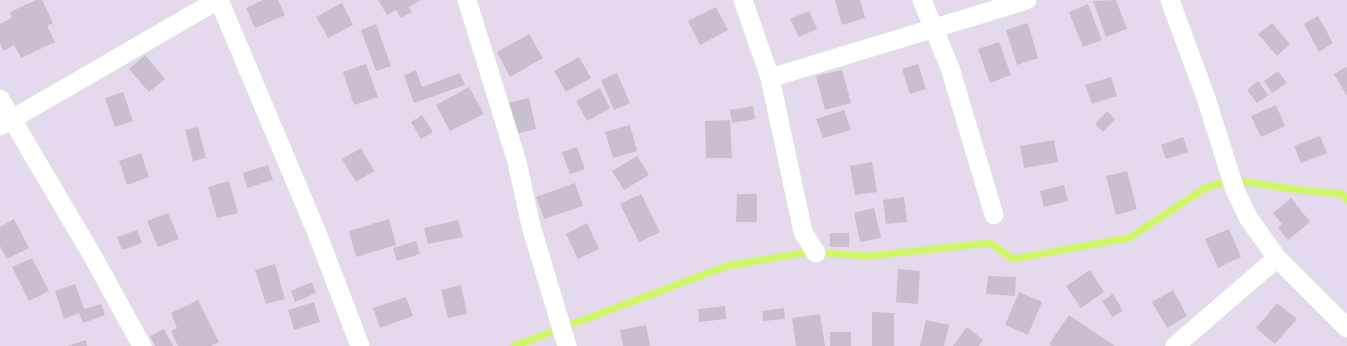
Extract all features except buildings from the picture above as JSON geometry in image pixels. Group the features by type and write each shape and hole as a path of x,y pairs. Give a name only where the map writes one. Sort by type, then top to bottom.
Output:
{"street":[{"path":"6,122 219,0 317,233 360,346"},
{"path":"467,0 517,162 532,226 564,335"},
{"path":"743,0 770,78 803,232 816,253"},
{"path":"922,0 950,68 994,216"},
{"path":"770,78 1027,0"},
{"path":"1170,0 1203,91 1233,182 1249,219 1277,258 1347,328"},
{"path":"0,99 6,122 92,254 142,346"},
{"path":"1175,346 1277,258"}],"waterway":[{"path":"514,346 727,266 808,252 869,256 990,243 1013,259 1129,238 1207,187 1223,183 1247,182 1291,189 1343,194 1347,199"}]}
